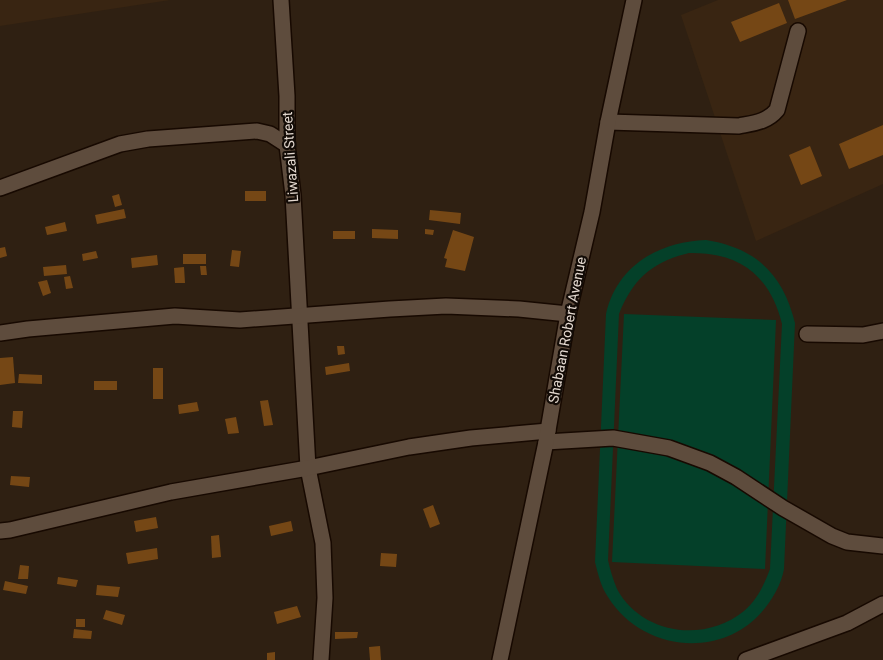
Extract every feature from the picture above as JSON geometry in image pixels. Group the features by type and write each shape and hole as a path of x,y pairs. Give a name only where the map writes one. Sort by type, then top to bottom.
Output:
{"street":[{"name":"Liwazali Street","path":"281,0 287,96 287,145 293,195 308,468 323,543 325,598 321,660"},
{"name":"Shabaan Robert Avenue","path":"500,660 547,436 568,314 592,212 608,122 634,0"},
{"path":"608,122 739,126 758,123 771,118 777,110 798,31"},
{"path":"0,188 111,147 140,140 256,131 270,134 287,145"},
{"path":"0,333 175,316 240,320 390,308 446,306 519,309 568,314"},
{"path":"807,334 864,335 883,331"},
{"path":"0,531 171,492 308,468 434,442 547,436 613,438 669,448 710,463 736,477 783,508 832,536 847,542 883,546"},
{"path":"752,659 847,623 883,604"}],"shaded area":[{"path":"0,0 170,0 0,26"},
{"path":"718,0 883,0 883,184 756,241 681,15"}],"green space":[{"path":"706,240 724,244 739,249 765,266 783,290 795,323 784,569 781,582 768,605 741,629 722,638 701,643 679,642 659,637 639,628 622,615 608,597 595,562 606,314 620,282 642,259 657,251 689,242","holes":["689,253 707,254 737,262 750,270 769,292 777,307 782,324 770,569 763,586 753,602 744,611 728,621 711,628 675,629 658,625 642,616 628,604 617,589 608,560 619,314 631,291 645,274 654,267 664,261"]},
{"path":"624,314 776,320 765,569 612,562"}],"building":[{"path":"788,0 847,0 795,19"},
{"path":"779,3 787,23 740,42 731,22"},
{"path":"883,125 883,155 849,169 839,144"},
{"path":"810,146 822,176 801,185 789,155"},
{"path":"245,191 266,191 266,201 245,201"},
{"path":"119,194 122,205 115,207 112,196"},
{"path":"124,209 126,218 97,224 95,215"},
{"path":"430,210 461,213 460,224 429,220"},
{"path":"65,222 67,231 47,235 45,227"},
{"path":"372,229 398,230 398,239 372,238"},
{"path":"425,229 434,230 433,235 425,234"},
{"path":"453,230 474,237 465,271 445,267 447,259 444,258"},
{"path":"333,231 355,231 355,239 333,239"},
{"path":"5,247 7,256 0,258 0,248"},
{"path":"232,250 241,251 239,267 230,266"},
{"path":"96,251 98,258 83,261 82,254"},
{"path":"183,254 206,254 206,264 183,264"},
{"path":"157,255 158,265 132,268 131,258"},
{"path":"66,265 67,274 44,276 43,267"},
{"path":"200,266 206,266 207,275 201,275"},
{"path":"184,267 185,283 175,283 174,268"},
{"path":"70,276 73,288 66,289 64,277"},
{"path":"47,280 51,293 43,296 38,282"},
{"path":"337,346 344,346 345,354 338,355"},
{"path":"13,357 15,383 0,385 0,358"},
{"path":"349,363 350,371 326,375 325,367"},
{"path":"153,368 163,368 163,399 153,399"},
{"path":"19,374 42,375 42,384 18,383"},
{"path":"94,381 117,381 117,390 94,390"},
{"path":"268,400 273,425 264,426 260,401"},
{"path":"197,402 199,411 179,414 178,405"},
{"path":"13,411 23,411 22,428 12,427"},
{"path":"236,417 239,433 228,434 225,419"},
{"path":"11,476 30,477 29,487 10,485"},
{"path":"433,505 440,524 430,528 423,509"},
{"path":"156,517 158,528 136,532 134,521"},
{"path":"291,521 293,531 271,536 269,526"},
{"path":"219,535 221,557 212,558 211,536"},
{"path":"157,548 158,559 128,564 126,553"},
{"path":"381,553 397,554 396,567 380,566"},
{"path":"20,565 29,566 28,579 18,579"},
{"path":"58,577 78,580 76,587 57,584"},
{"path":"5,581 28,586 26,594 3,590"},
{"path":"97,585 120,587 118,597 96,595"},
{"path":"297,606 301,617 277,624 274,612"},
{"path":"106,610 125,615 122,625 103,619"},
{"path":"76,619 85,619 85,627 76,627"},
{"path":"74,629 92,631 91,639 73,638"},
{"path":"335,632 358,632 357,638 335,639"},
{"path":"380,646 381,660 370,660 369,647"},
{"path":"275,652 275,660 267,660 267,653"}]}
